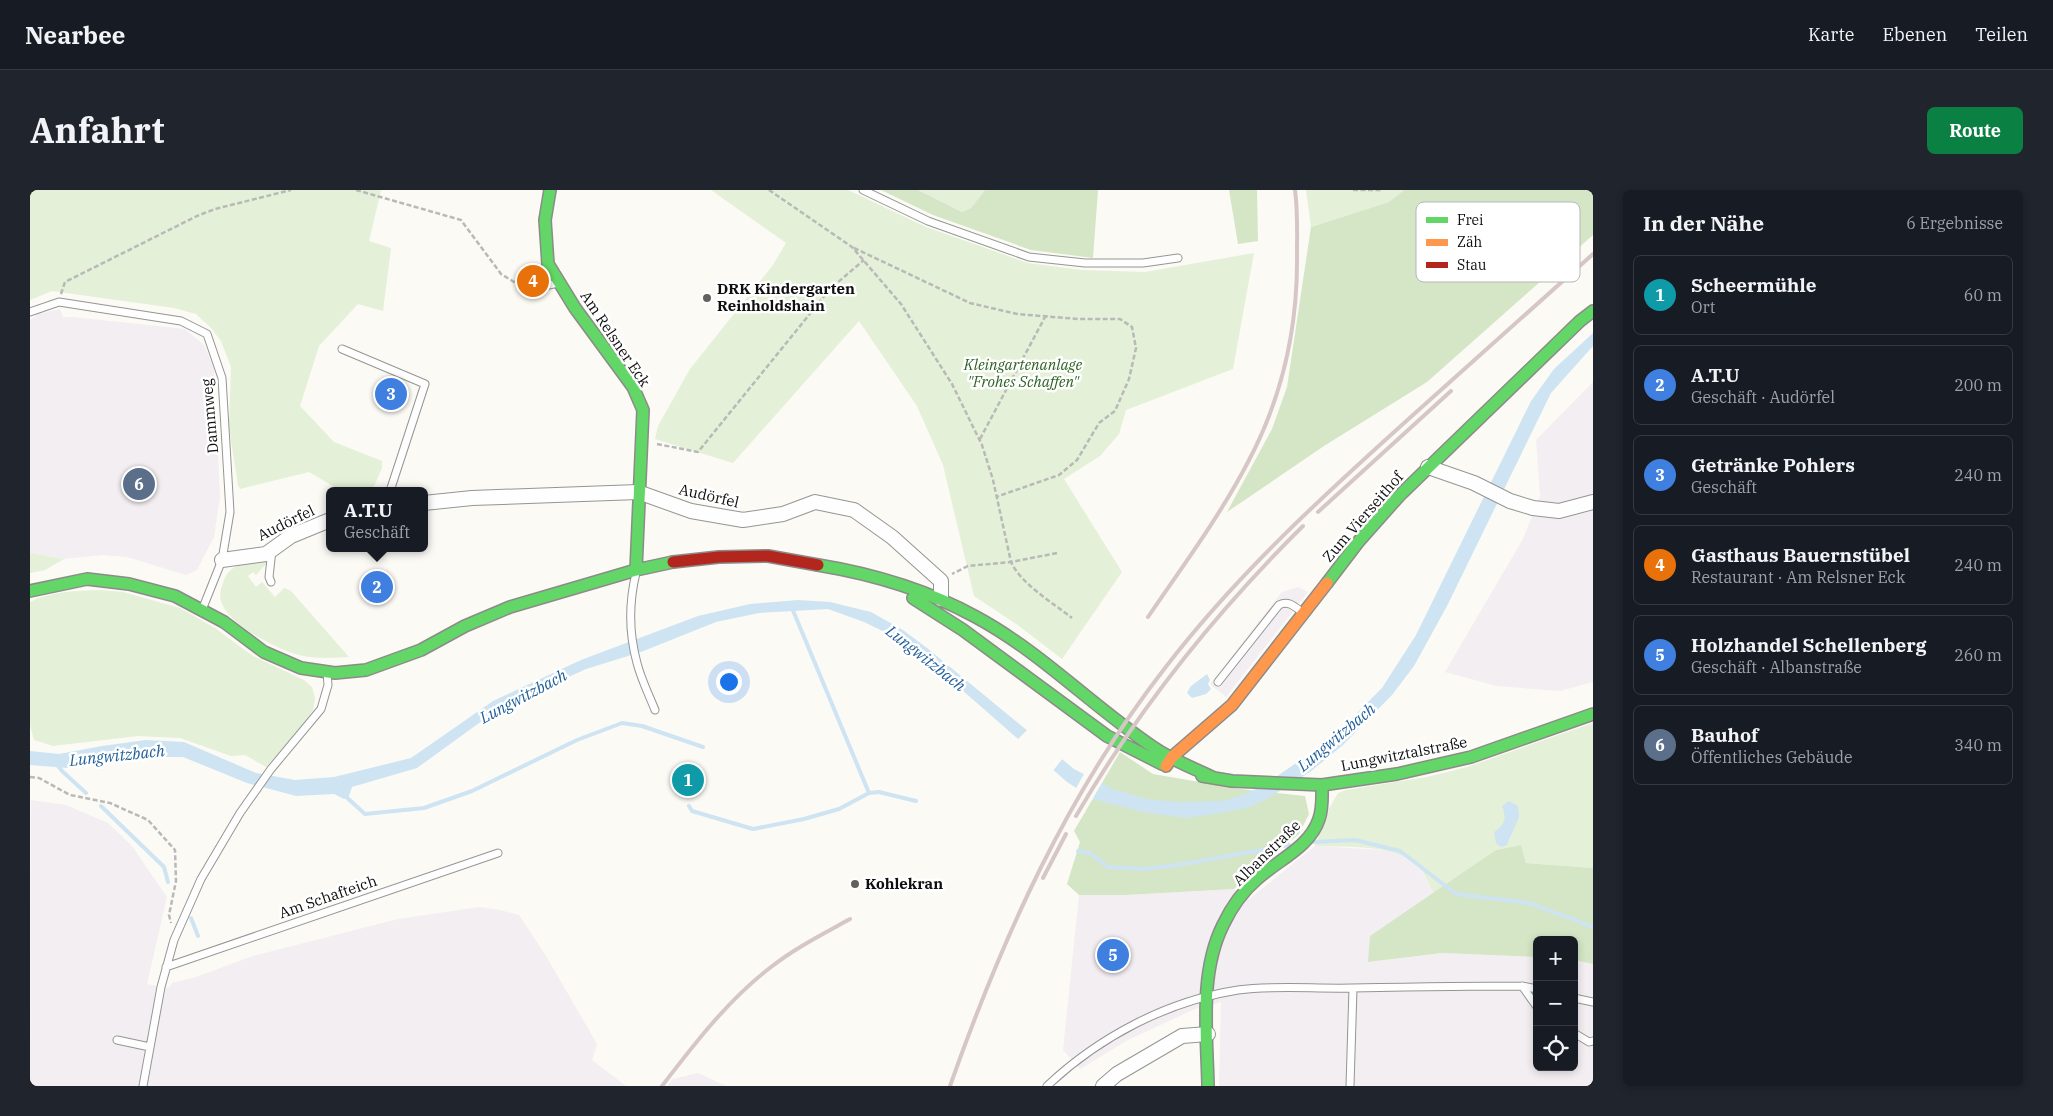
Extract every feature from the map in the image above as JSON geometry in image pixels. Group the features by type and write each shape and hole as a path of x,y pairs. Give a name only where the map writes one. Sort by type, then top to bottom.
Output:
{"main road":[{"name":"Am Relsner Eck","path":"550,190 545,220 548,264 575,308 633,387 643,410 636,570"},
{"name":"Zum Vierseithof","path":"1169,762 1232,705 1359,541 1399,496 1580,321 1593,311"},
{"path":"30,591 87,578 129,584 175,596 224,622 264,652 301,668 335,673 366,670 421,650 465,626 510,607 636,570 685,560 768,556 839,568 905,586 941,599 977,617 1034,654 1154,748 1169,762"},
{"path":"868,576 940,613 1108,737 1169,762"},
{"name":"Lungwitztalstraße","path":"1169,762 1185,773 1232,781 1322,785 1397,774 1471,757 1593,714"},
{"name":"Albanstraße","path":"1208,1086 1207,998 1213,951 1223,926 1256,880 1292,853 1309,836 1319,820 1322,785"}],"street":[{"path":"1428,467 1474,483 1510,501 1533,508 1559,511 1593,502"},
{"name":"Audörfel","path":"428,503 472,498 638,492 691,511 743,520 783,514 815,502 854,510 892,537 941,581"},
{"name":"Audörfel","path":"222,560 266,554 291,536 326,522"},
{"path":"941,581 941,599"},
{"path":"1103,1086 1117,1074 1182,1036 1208,1034"}],"lane":[{"path":"863,190 928,221 1030,257 1085,263 1143,263 1178,258"},
{"path":"526,290 559,283"},
{"name":"Dammweg","path":"30,312 59,302 181,321 207,334 222,378 230,512 222,560"},
{"path":"342,349 425,384 391,487"},
{"path":"271,582 269,577 272,549"},
{"path":"202,611 222,560"},
{"path":"636,570 632,587 631,629 637,664 656,710"},
{"path":"1218,682 1279,605 1284,602 1291,604 1303,613"},
{"path":"143,1086 166,967 174,940 200,879 240,813 271,769 321,710 328,686 327,672"},
{"name":"Am Schafteich","path":"166,967 498,853"},
{"path":"1047,1086 1070,1064 1098,1044 1152,1017 1207,998 1240,990 1390,986 1522,986 1533,988"},
{"path":"1522,986 1533,1001"},
{"path":"1350,1086 1353,988"},
{"path":"1578,999 1593,1002"},
{"path":"1578,1035 1589,1042 1593,1041"},
{"path":"117,1040 150,1047"}],"path":[{"path":"59,302 65,282 197,216 215,209 291,190"},
{"path":"356,190 461,220 501,274 526,290"},
{"path":"769,190 852,247 970,303 1017,314 1045,317 1120,319 1132,327 1136,348 1129,379 1115,411 1099,423 1077,460 1059,475 996,497"},
{"path":"1353,190 1382,190"},
{"path":"852,247 906,311 952,384 979,439 990,471 1011,562 1015,571 1040,594 1072,618"},
{"path":"642,442 698,452 830,289 864,260"},
{"path":"979,439 1045,317"},
{"path":"941,581 968,566 1011,562 1057,553"},
{"path":"30,777 39,778 70,795 110,803 148,820 168,842 175,850 176,881 169,915 174,940"}],"shaded area":[{"path":"60,309 63,317 185,329 204,345 214,368 220,497 214,537 197,570 186,575 127,557 103,555 64,559 30,553 30,320 38,314"},
{"path":"1593,382 1593,682 1560,691 1497,686 1445,672 1523,539 1540,496 1536,440"},
{"path":"1298,587 1308,592 1226,697 1210,684 1282,592"},
{"path":"31,800 66,805 108,823 132,846 167,897 147,984 169,988 172,983 196,977 253,956 398,919 479,907 500,910 519,915 546,956 597,1044 592,1060 626,1086 30,1086"},
{"path":"1315,846 1386,850 1400,854 1422,871 1434,894 1370,936 1369,962 1442,953 1533,957 1533,1071 1578,1071 1578,961 1593,964 1593,1086 1219,1086 1221,1002 1195,1009 1128,1040 1080,1069 1063,1050 1079,895 1126,895 1234,889 1248,900"},
{"path":"698,1073 726,1086 667,1086 673,1079"}],"green space":[{"path":"30,190 381,190 369,241 391,248 383,311 358,304 319,346 300,406 334,442 382,461 382,468 374,487 334,487 309,472 240,489 229,428 231,367 221,341 196,314 174,308 52,291 30,300"},
{"name":"Kleingartenanlage \"Frohes Schaffen\"","path":"711,190 848,190 926,227 1028,263 1082,270 1145,272 1254,253 1233,369 1126,410 1119,434 1100,456 1064,479 1122,572 1062,659 1019,626 974,596 943,465 917,406 859,321 733,463 655,439 658,426 690,369 773,265 786,243"},
{"path":"881,190 918,190 962,212 971,208 985,190 1098,190 1093,258 1031,250 933,215"},
{"path":"918,190 985,190 971,208 962,212"},
{"path":"1229,190 1257,190 1258,241 1238,244"},
{"path":"1306,190 1404,190 1389,202 1311,227"},
{"path":"1404,190 1593,190 1593,235 1580,247 1580,202 1416,202 1416,282 1540,282 1427,382 1324,446 1227,512 1272,429 1287,387 1311,227 1389,202"},
{"path":"30,553 64,559 45,570 30,573"},
{"path":"268,562 256,575 253,572 248,576 256,587 262,582 275,597 284,588 291,591 349,657 311,657 290,652 266,641 243,627 225,610 220,592 230,571 241,565"},
{"path":"100,590 123,592 180,608 215,628 253,656 304,680 312,687 315,698 313,710 303,725 266,767 245,755 231,756 180,738 138,736 53,746 34,740 30,725 30,602 55,594"},
{"path":"1593,723 1593,868 1526,863 1521,845 1496,850 1434,894 1423,872 1414,862 1402,856 1374,848 1315,846 1330,807 1338,793 1346,790 1427,777 1467,767","holes":["1506,816 1511,837 1507,844 1501,847 1494,832 1504,825"]},
{"path":"1120,752 1153,774 1240,789 1305,796 1309,814 1299,834 1234,889 1126,895 1079,895 1067,884 1080,842 1074,831"},
{"path":"1521,845 1526,863 1593,868 1593,964 1578,961 1578,936 1533,936 1533,957 1442,953 1368,962 1370,936 1496,850"}],"water":[{"name":"Lungwitzbach","path":"1593,333 1593,346 1551,393 1447,606 1414,666 1392,695 1343,745 1310,772 1265,800 1247,808 1185,818 1143,812 1093,799 1067,782 922,655 897,638 864,622 828,609 759,613 716,622 641,652 586,669 497,710 417,768 352,787 349,796 344,799 334,794 296,796 247,783 183,757 154,757 67,768 30,765 30,751 59,754 146,740 184,742 256,773 295,780 334,777 411,758 493,701 581,660 698,616 750,604 798,600 830,602 871,612 903,630 1074,769 1113,789 1146,799 1179,802 1222,801 1261,787 1311,753 1348,722 1382,688 1416,635 1531,401 1554,369"},
{"path":"1207,674 1210,680 1208,684 1211,689 1206,694 1192,698 1187,693 1191,686"},
{"path":"1509,801 1518,806 1519,817 1507,845 1501,847 1496,843 1494,832 1503,824 1505,818 1502,806"}],"pier":[{"path":"1029,728 1064,757 1052,772 1016,741"},
{"path":"1085,772 1103,781 1092,800 1075,790"}],"waterway":[{"path":"792,608 869,793"},
{"path":"343,794 365,814 424,808 472,791 577,740 622,723 642,726 703,747"},
{"name":"Lungwitzbach","path":"56,763 86,793"},
{"path":"689,806 692,811 753,829 804,819 839,809 869,793 879,792 916,801"},
{"path":"101,806 164,867 168,882"},
{"path":"1314,842 1355,840 1400,851 1456,894 1529,903 1593,927"},
{"path":"1078,851 1090,853 1108,867 1144,869 1184,864 1289,845"},
{"path":"191,918 198,936"}],"railway":[{"path":"1148,617 1200,541 1237,482 1260,438 1279,387 1286,361 1295,308 1297,281 1297,206 1295,190"},
{"path":"1580,266 1593,254"},
{"path":"950,1086 992,975 1015,921 1041,868 1068,816 1098,765 1130,716 1165,668 1222,600 1283,536 1380,445 1562,282"},
{"path":"1318,512 1451,391"},
{"path":"1076,816 1100,776 1180,663 1239,593 1303,526"},
{"path":"1043,878 1066,834"},
{"path":"662,1086 740,993 771,967 809,941 850,919"}],"traffic: fast":[{"path":"550,190 545,220 548,264 575,308 633,387 643,410 636,570"},
{"path":"1327,583 1359,541 1399,496 1580,321 1593,311"},
{"path":"30,591 87,579 129,584 175,596 224,622 264,652 301,668 335,673 366,670 421,650 465,626 510,607 636,570 673,562"},
{"path":"818,565 859,573 899,584 957,607 976,617 1022,646 1160,752 1214,778"},
{"path":"913,598 963,630 1107,736 1162,764"},
{"path":"1202,776 1232,781 1322,785 1397,774 1471,757 1593,714"},
{"path":"1208,1086 1207,983 1215,944 1230,912 1247,889 1265,872 1301,845 1315,829 1321,811 1322,785"}],"traffic: slow":[{"path":"1166,766 1172,757 1232,705 1327,583"}],"traffic: jam":[{"path":"673,562 719,557 768,556 818,565"}],"place":[{"name":"Gasthaus Bauernstübel","path":"533,281"},
{"name":"DRK Kindergarten Reinholdshain","path":"707,298"},
{"name":"Getränke Pohlers","path":"391,394"},
{"name":"Bauhof","path":"139,484"},
{"name":"A.T.U","path":"377,587"},
{"name":"Scheermühle","path":"688,780"},
{"name":"Kohlekran","path":"855,884"},
{"name":"Holzhandel Schellenberg","path":"1113,955"}]}
